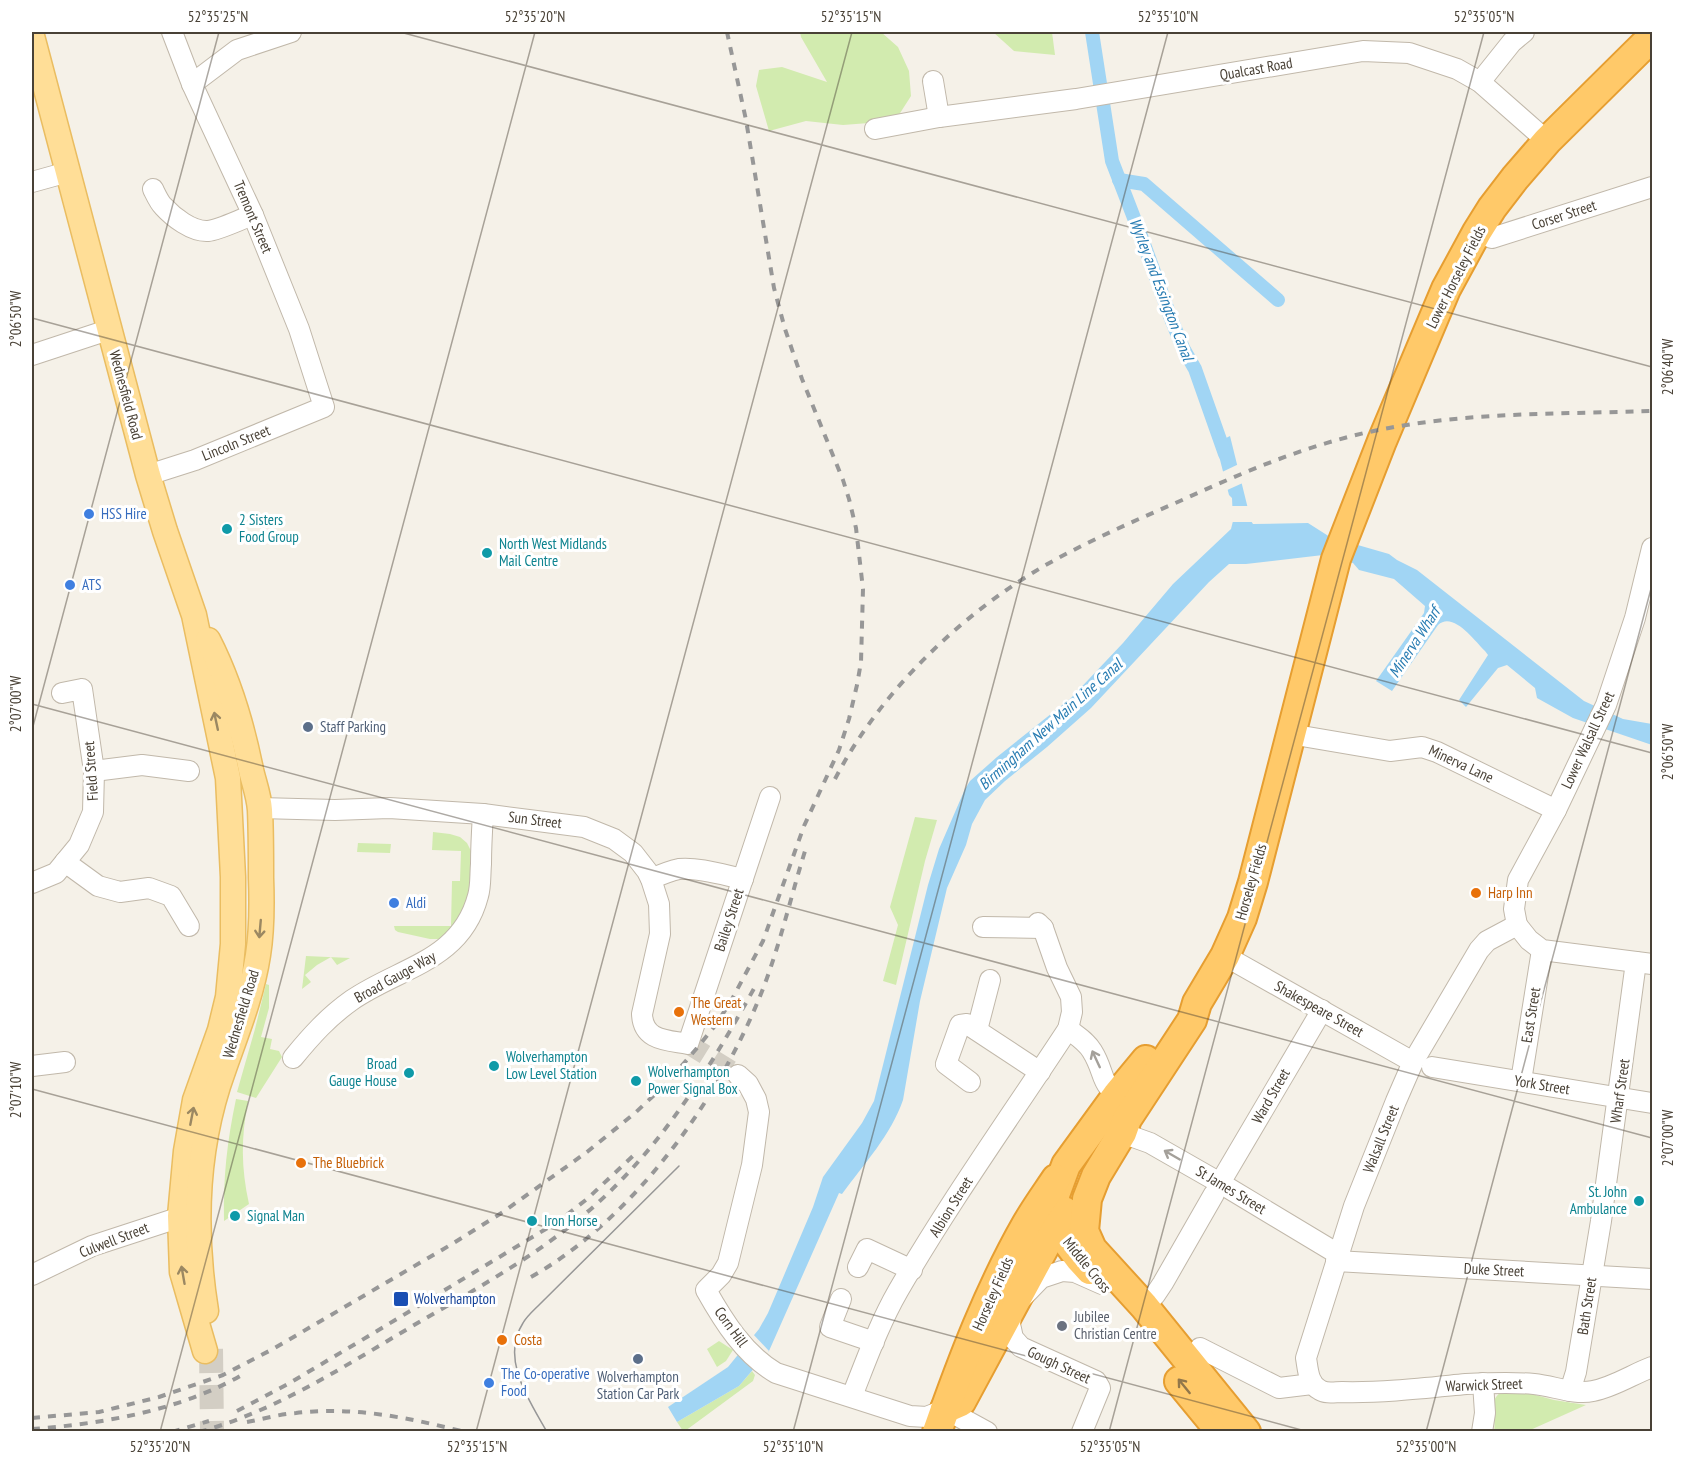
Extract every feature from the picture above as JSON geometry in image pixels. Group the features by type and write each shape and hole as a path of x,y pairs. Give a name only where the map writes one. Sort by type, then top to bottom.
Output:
{"highway":[{"name":"Lower Horseley Fields","path":"1336,559 1382,441 1446,289 1477,232 1515,178 1547,141 1652,37"},
{"name":"Horseley Fields","path":"1197,1003 1225,957 1242,918 1336,559"},
{"name":"Middle Cross","path":"1197,1003 1182,1016 1126,1112 1087,1199 1084,1231 1092,1249 1143,1306 1246,1431"},
{"name":"Middle Cross","path":"1126,1112 1066,1165 1055,1195 1056,1227 1221,1431"},
{"path":"941,1420 961,1402 1056,1227 1072,1192 1100,1144 1126,1112"},
{"name":"Horseley Fields","path":"941,1420 981,1318 1026,1225 1066,1165"},
{"path":"981,1318 1000,1299 1035,1241 1056,1227 1084,1231"}],"main road":[{"name":"Wednesfield Road","path":"48,32 68,172"},
{"name":"Wednesfield Road","path":"32,36 147,475 194,615 228,778 233,877 233,944 228,997 220,1030 195,1100 186,1151 189,1213 182,1272 208,1350"},
{"name":"Wednesfield Road","path":"189,1213 199,1180 205,1137 218,1088 249,996 258,955 262,909 247,749 221,666 194,615"},
{"path":"228,778 253,808 239,969 228,997"}],"street":[{"name":"Tremont Street","path":"172,32 192,84 253,215 299,328 324,407"},
{"path":"192,84 237,50 291,32"},
{"path":"1480,82 1512,42 1524,32"},
{"name":"Qualcast Road","path":"875,129 939,117 1121,92 1363,51 1409,53 1457,69 1480,82 1547,141"},
{"path":"933,81 939,117"},
{"path":"32,182 68,172"},
{"name":"Corser Street","path":"1477,232 1492,238 1653,187"},
{"path":"153,189 161,205 173,216 199,230 208,231 253,215"},
{"path":"32,355 108,330"},
{"name":"Lincoln Street","path":"147,475 195,459 324,407"},
{"name":"Lower Walsall Street","path":"1517,925 1514,909 1518,880 1556,810 1606,705 1632,627 1653,548"},
{"name":"Field Street","path":"32,883 56,873 79,845 93,812 94,771 82,689 62,693"},
{"name":"Minerva Lane","path":"1290,734 1390,751 1422,747 1437,752 1556,810"},
{"path":"94,771 142,765 189,771"},
{"name":"Bailey Street","path":"688,1044 770,797"},
{"name":"Sun Street","path":"253,808 335,810 389,808 483,814 584,827 607,835 633,853 649,875 659,904 660,934 642,1014 645,1027 655,1037 688,1044"},
{"name":"Broad Gauge Way","path":"293,1058 331,1015 376,986 429,960 462,932 468,923 478,895 483,814"},
{"path":"65,862 98,886 120,892 149,888 171,896 189,926"},
{"path":"649,875 681,869 743,879"},
{"path":"1517,925 1529,940 1542,950 1645,963"},
{"name":"Walsall Street","path":"1312,1384 1308,1375 1306,1358 1354,1206 1479,950 1487,942 1517,925"},
{"path":"983,927 1041,926 1071,997 1072,1012 1068,1029 1086,1043 1099,1064 1104,1082 1126,1112"},
{"name":"East Street","path":"1521,1081 1542,950"},
{"name":"Shakespeare Street","path":"1225,957 1423,1064"},
{"name":"Wharf Street","path":"1601,1221 1619,1097 1645,963"},
{"path":"977,1030 990,980"},
{"name":"Ward Street","path":"1143,1306 1155,1295 1163,1283 1322,1010"},
{"path":"970,1082 946,1064 960,1025 967,1024 1040,1072"},
{"name":"Albion Street","path":"852,1396 898,1292 963,1186 1068,1029"},
{"path":"32,1066 65,1062"},
{"name":"York Street","path":"1423,1064 1653,1102"},
{"name":"Corn Hill","path":"738,1075 748,1084 756,1099 759,1112 756,1144 728,1263 716,1283 706,1290 717,1309 750,1353 776,1373 852,1396 912,1424 927,1417 941,1420"},
{"name":"St James Street","path":"1126,1112 1150,1143 1217,1189 1337,1258"},
{"name":"Culwell Street","path":"32,1275 92,1246 189,1213"},
{"name":"Bath Street","path":"1570,1391 1577,1363 1601,1221"},
{"path":"858,1267 867,1248 912,1270"},
{"name":"Duke Street","path":"1337,1258 1653,1279"},
{"path":"1012,1308 1041,1278 1053,1273 1074,1272 1102,1284"},
{"path":"840,1299 830,1327 874,1342"},
{"name":"Gough Street","path":"1012,1308 1010,1324 1013,1338 1021,1347 1096,1381 1100,1388 1082,1431"},
{"path":"1200,1348 1280,1388 1312,1384"},
{"name":"Warwick Street","path":"1312,1384 1320,1391 1359,1393 1483,1383 1535,1384 1570,1391 1592,1392 1653,1367"},
{"path":"1482,1431 1485,1413 1483,1383"},
{"path":"941,1420 987,1431"}],"green space":[{"path":"800,32 881,32 898,47 909,71 911,96 895,121 843,125 806,121 769,131 756,86 759,70 782,67 827,82"},
{"path":"993,32 1052,32 1055,55 1014,51"},
{"path":"915,817 937,820 896,985 883,981 898,925 890,907"},
{"path":"433,832 460,837 471,851 470,890 458,923 442,939 430,939 398,932 394,926 451,926 452,881 460,881 461,851 432,850"},
{"path":"358,843 391,844 390,853 357,852"},
{"path":"306,956 331,957 305,975 311,982 302,989"},
{"path":"331,957 350,958 337,965"},
{"path":"266,984 269,985 269,1008 261,1037 272,1039 270,1049 279,1051 282,1057 256,1098 237,1092"},
{"path":"236,1099 248,1101 243,1152 244,1178 249,1204 224,1221 226,1160"},
{"path":"719,1341 733,1350 726,1361 717,1367 707,1349"},
{"path":"752,1371 755,1375 753,1381 683,1431 677,1422 739,1386"},
{"path":"1501,1392 1528,1393 1586,1405 1528,1431 1494,1432 1493,1405"}],"water":[{"path":"1219,436 1226,438 1230,436 1253,524 1308,523 1330,537 1389,554 1417,570 1584,701 1623,719 1652,724 1652,745 1573,718 1537,698 1535,688 1507,665 1498,668 1466,707 1459,700 1488,655 1463,629 1450,622 1438,625 1392,691 1376,681 1424,613 1425,606 1394,579 1359,570 1353,563 1323,555 1229,564 1209,582 1091,708 985,800 972,824 966,845 947,888 920,1001 903,1100 898,1113 876,1149 842,1194 839,1193 769,1351 739,1386 677,1422 668,1407 728,1367 759,1329 813,1207 823,1177 862,1123 874,1101 928,885 939,849 965,789 970,781 997,757 1071,698 1123,643 1173,584 1231,529 1232,498 1229,495 1217,448"}],"pier":[{"path":"1241,463 1245,482 1225,491 1220,473"},
{"path":"1229,506 1251,506 1255,522 1230,522"},
{"path":"752,1333 769,1351 755,1372 737,1353"}],"waterway":[{"name":"Wyrley and Essington Canal","path":"1092,32 1112,161 1170,316 1183,348 1195,369 1225,454"},
{"path":"1119,180 1144,184 1278,300"}],"tunnel":[{"path":"688,1044 738,1075"},
{"path":"211,1349 212,1432"}],"tram line":[{"path":"547,1432 525,1393 516,1365 517,1337 523,1323 532,1311 679,1166"}],"railway":[{"path":"32,1418 99,1412 159,1397 223,1375 273,1349 503,1212 587,1152 635,1113 667,1083 714,1027 730,1003 763,941 804,826 839,750 849,719 861,662 863,589 856,528 849,499 802,379 774,288 746,120 727,32"},
{"path":"835,779 853,747 899,686 953,632 982,608 1044,566 1128,524 1257,468 1335,441 1389,428 1487,416 1652,411"},
{"path":"531,1277 570,1252 607,1221 641,1186 702,1106 728,1064 767,978 805,851"},
{"path":"199,1432 250,1414 324,1378 468,1294 563,1232 612,1190 660,1136 702,1077 757,983"},
{"path":"237,1411 288,1384 559,1221 587,1199 634,1155"},
{"path":"32,1429 85,1424 139,1414 191,1398 240,1376"},
{"path":"247,1422 278,1415 339,1411 403,1418 465,1432"},
{"path":"172,1432 209,1421"}],"place":[{"name":"HSS Hire","path":"89,514"},
{"name":"2 Sisters Food Group","path":"227,529"},
{"name":"North West Midlands Mail Centre","path":"487,553"},
{"name":"ATS","path":"70,585"},
{"name":"Staff Parking","path":"308,727"},
{"name":"Harp Inn","path":"1476,893"},
{"name":"Aldi","path":"394,903"},
{"name":"The Great Western","path":"679,1012"},
{"name":"Wolverhampton Low Level Station","path":"494,1066"},
{"name":"Broad Gauge House","path":"409,1073"},
{"name":"Wolverhampton Power Signal Box","path":"636,1081"},
{"name":"The Bluebrick","path":"301,1163"},
{"name":"St. John Ambulance","path":"1639,1201"},
{"name":"Signal Man","path":"235,1216"},
{"name":"Iron Horse","path":"532,1221"},
{"name":"Wolverhampton","path":"401,1299"},
{"name":"Jubilee Christian Centre","path":"1062,1326"},
{"name":"Costa","path":"502,1340"},
{"name":"Wolverhampton Station Car Park","path":"638,1359"},
{"name":"The Co-operative Food","path":"489,1383"}],"water label":[{"name":"Minerva Wharf","path":"1414,642"},
{"name":"Birmingham New Main Line Canal","path":"1050,724"}]}
